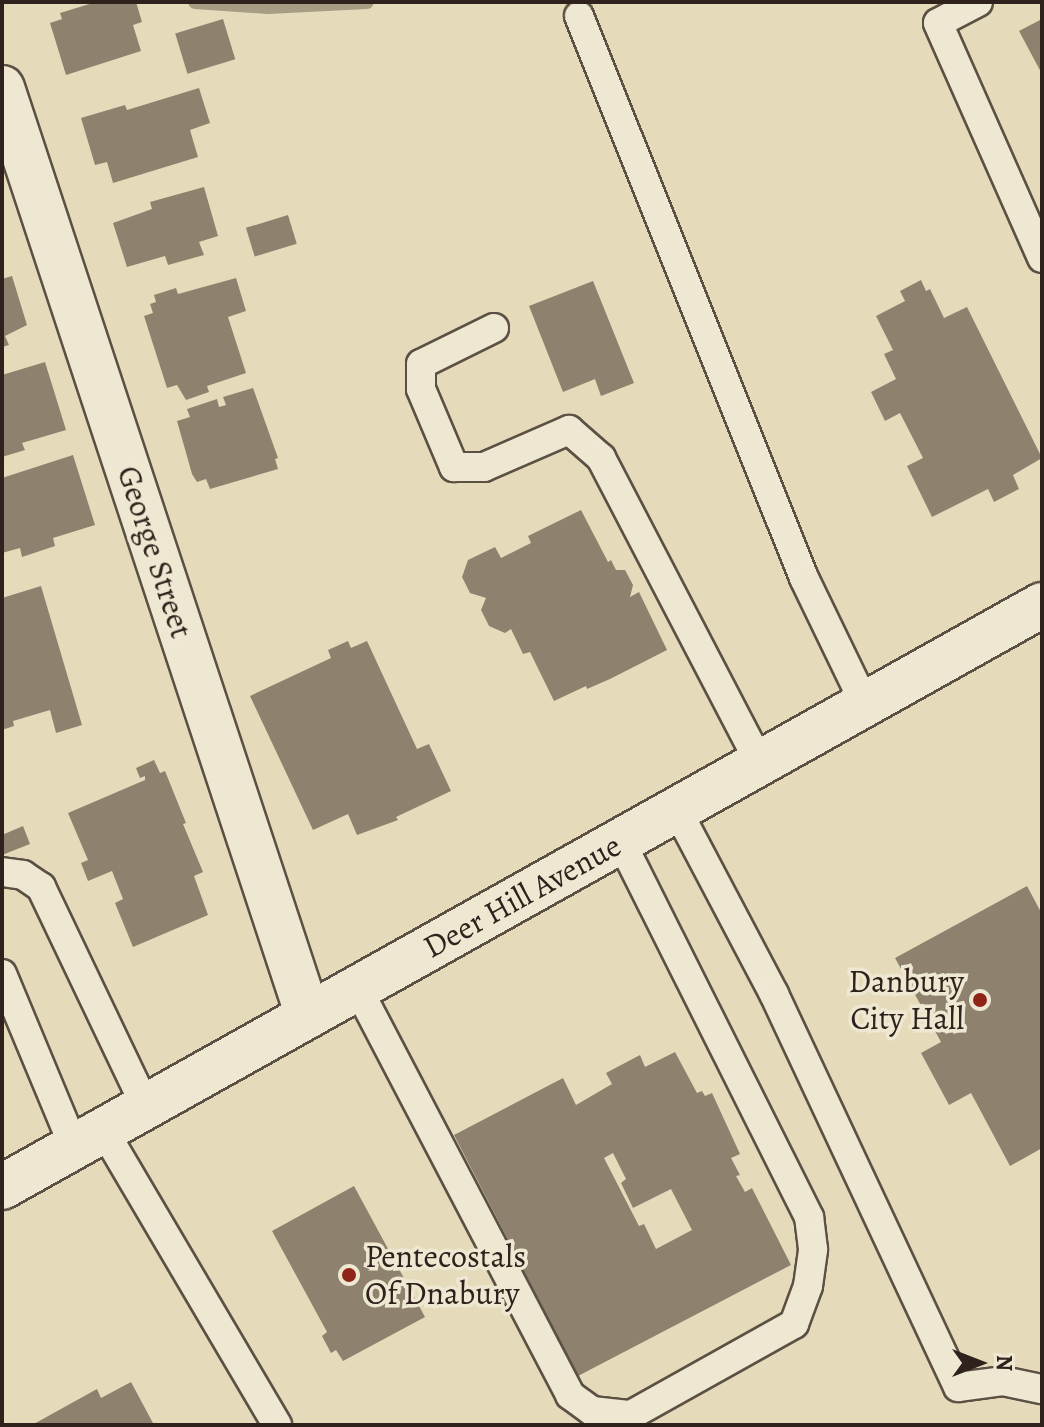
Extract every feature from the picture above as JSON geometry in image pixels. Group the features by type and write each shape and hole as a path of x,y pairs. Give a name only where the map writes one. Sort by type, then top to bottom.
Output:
{"street":[{"name":"George Street","path":"2,88 308,1016"},
{"name":"Deer Hill Avenue","path":"2,1187 1042,605"}],"lane":[{"path":"978,2 938,23 1042,258"},
{"path":"579,16 804,578 865,704"},
{"path":"494,328 421,364 421,389 454,467 484,467 569,430 601,458 760,763"},
{"path":"677,810 774,994 958,1387 1003,1381 1042,1389"},
{"path":"358,989 570,1395 592,1411 631,1415 794,1324 808,1286 813,1249 809,1217 621,841"},
{"path":"2,872 23,875 41,887 146,1107"},
{"path":"2,974 89,1139 277,1425"}],"building":[{"path":"96,2 136,2 142,22 133,25 141,51 66,75 50,23 62,19 60,13"},
{"path":"223,19 235,59 187,74 175,34"},
{"path":"1042,19 1042,74 1019,31"},
{"path":"199,88 210,123 190,130 198,157 113,183 107,162 95,165 81,118 125,105 127,110"},
{"path":"204,187 218,236 199,242 204,255 168,265 165,256 127,267 113,223 152,209 150,202"},
{"path":"288,215 297,244 255,257 246,228"},
{"path":"12,276 27,325 5,336 9,345 2,347 2,279"},
{"path":"236,278 246,311 228,317 246,373 207,386 209,392 186,400 177,385 167,388 144,316 153,313 150,304 156,302 154,295 176,288 178,294"},
{"path":"921,280 926,291 930,289 944,318 967,307 1042,458 1013,475 1019,489 994,502 988,489 932,517 907,466 923,458 900,413 885,421 871,392 896,379 884,354 893,350 876,316 905,301 900,291"},
{"path":"593,281 634,383 601,396 595,379 563,392 529,306"},
{"path":"45,362 66,430 22,443 25,450 2,457 2,375"},
{"path":"253,388 278,458 275,459 278,469 210,489 206,479 197,482 192,474 177,421 190,417 187,409 217,399 219,407 226,405 223,397"},
{"path":"73,455 95,525 53,538 55,546 22,557 20,548 2,553 2,478"},
{"path":"581,510 608,562 611,560 616,570 625,570 633,585 630,597 639,592 667,650 610,679 554,701 530,652 523,654 511,629 505,633 489,626 481,610 486,598 470,593 462,577 468,560 495,547 501,558 531,543 528,536"},
{"path":"41,586 82,725 56,733 50,710 13,721 14,726 2,728 2,598"},
{"path":"348,641 351,648 367,641 417,749 429,744 451,791 396,817 398,820 357,835 348,814 313,830 250,696 331,658 328,650"},
{"path":"154,760 160,773 165,771 186,823 183,824 203,872 194,876 208,915 133,947 115,903 123,899 112,871 88,881 81,863 88,860 68,813 145,780 145,776 140,778 136,768"},
{"path":"23,826 30,844 2,855 2,835"},
{"name":"Danbury City Hall","path":"1027,886 1042,914 1042,1148 1010,1166 971,1093 949,1105 921,1053 941,1042 895,958"},
{"path":"675,1052 697,1093 702,1091 705,1096 712,1093 740,1154 731,1158 740,1175 736,1176 745,1192 752,1188 791,1265 578,1376 454,1135 563,1078 576,1105 612,1084 606,1073 640,1055 645,1067","holes":["613,1153 626,1179 621,1183 633,1208 671,1189 692,1230 656,1249 644,1224 639,1226 604,1158"]},
{"path":"354,1186 425,1317 343,1361 336,1350 331,1353 322,1336 327,1332 272,1231"},
{"path":"131,1382 154,1425 32,1425 97,1389 101,1398"}],"waterway":[{"path":"195,2 268,7 367,2"}],"place":[{"name":"Danbury City Hall","path":"980,1000"},
{"name":"Pentecostals Of Dnabury","path":"349,1275"}]}
